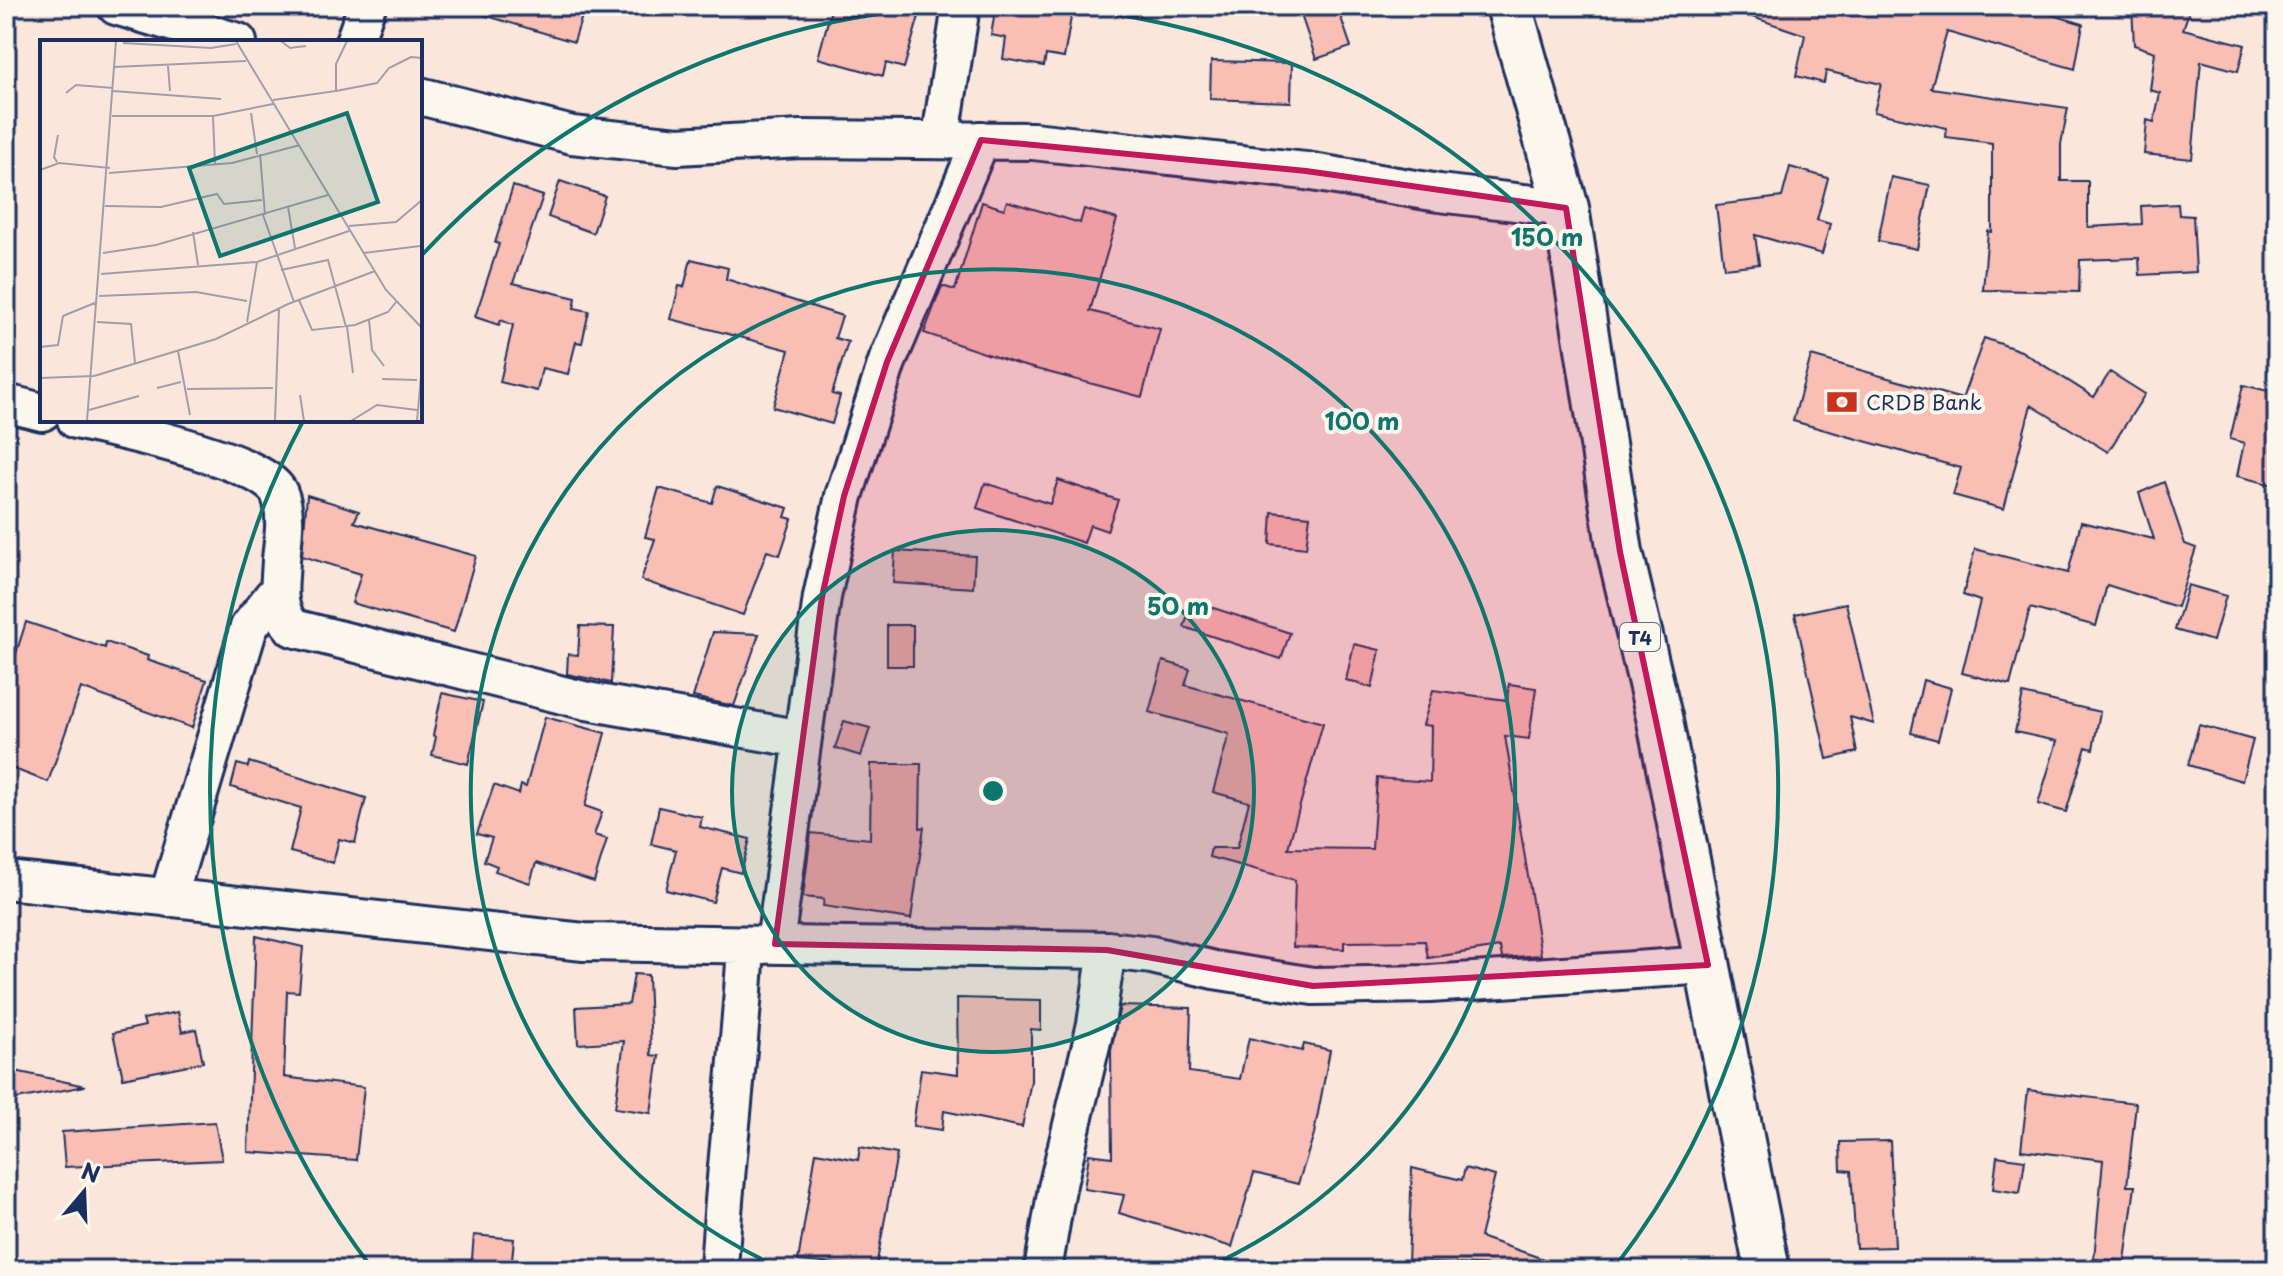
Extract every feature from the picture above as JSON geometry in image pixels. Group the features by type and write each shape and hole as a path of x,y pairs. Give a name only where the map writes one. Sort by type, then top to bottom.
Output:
{"highway":[{"name":"T4","path":"1509,6 1566,208 1620,552 1660,721 1767,1270"}],"street":[{"path":"116,6 231,40"},
{"path":"355,40 367,6"},
{"path":"943,123 961,6"},
{"path":"422,97 572,135 678,146 801,139 1033,141 1306,171 1439,193 1566,208"},
{"path":"719,1270 725,1164 740,1057 802,739 822,597 844,496 887,362 981,140"},
{"path":"6,403 40,412"},
{"path":"83,422 235,463 263,474 278,491 284,514 278,606"},
{"path":"168,898 249,627 273,596 293,628 316,636 587,701 802,739"},
{"path":"6,880 584,942 1107,950 1152,955 1214,970 1313,986 1430,984 1708,965"},
{"path":"1043,1270 1057,1188 1096,1024 1107,950"}],"highlighted area":[{"path":"981,140 1306,171 1566,208 1620,552 1708,965 1313,986 1107,950 775,944 822,597 844,496 887,362"}],"building":[{"path":"478,6 585,6 574,42 477,13"},
{"path":"832,6 922,6 904,68 886,63 883,76 818,58"},
{"path":"996,6 1073,6 1064,58 1046,55 1044,66 1003,59 1006,38 991,35"},
{"path":"1298,6 1337,6 1351,47 1316,59"},
{"path":"1736,6 2022,6 2083,24 2075,69 1947,32 1931,88 2068,108 2061,144 2061,181 2088,181 2088,227 2142,224 2141,206 2178,204 2179,215 2193,216 2196,272 2140,275 2139,258 2080,260 2079,292 1983,290 1988,231 1992,232 1992,143 1946,137 1947,128 1874,112 1881,84 1826,71 1824,83 1796,76 1805,35 1735,11"},
{"path":"2132,6 2191,6 2183,29 2245,45 2238,71 2201,61 2192,159 2144,154 2147,120 2154,122 2160,93 2150,90 2155,52 2134,45"},
{"path":"1211,61 1292,63 1291,102 1210,99"},
{"path":"1790,167 1828,178 1817,220 1830,224 1822,254 1755,235 1759,264 1724,268 1716,205 1782,197"},
{"path":"1891,177 1930,185 1917,249 1878,241"},
{"path":"560,181 605,196 593,233 548,217"},
{"path":"513,186 543,196 513,283 576,298 574,308 589,311 582,343 576,342 568,374 542,368 537,391 500,382 513,325 501,320 499,325 475,317 499,244 495,243"},
{"path":"1007,201 1080,223 1084,209 1117,219 1090,311 1160,329 1142,397 1017,364 924,333 942,286 955,290 982,202 1004,209"},
{"path":"691,259 728,268 726,279 842,316 835,338 848,342 832,394 840,396 832,424 773,407 789,350 671,319 679,286 684,287"},
{"path":"1984,338 2021,351 2094,397 2110,372 2145,394 2108,452 2031,405 2004,509 1953,495 1961,468 1793,421 1811,356 1962,399"},
{"path":"2243,385 2277,393 2277,486 2237,476 2244,443 2230,439"},
{"path":"1058,480 1118,500 1107,531 1090,525 1084,543 977,508 985,483 1050,504"},
{"path":"2164,482 2185,544 2196,548 2177,607 2107,585 2096,626 2030,608 2010,685 1962,673 1980,601 1963,595 1975,549 2068,573 2081,522 2154,539 2139,493"},
{"path":"717,486 788,508 785,517 792,519 780,555 767,551 743,615 641,580 655,539 645,537 659,488 712,503"},
{"path":"307,495 359,511 354,522 476,556 454,632 352,603 361,574 302,556"},
{"path":"1272,512 1310,516 1306,548 1270,544"},
{"path":"895,551 975,556 973,588 893,583"},
{"path":"2188,585 2226,596 2213,641 2175,630"},
{"path":"1192,601 1290,633 1281,659 1184,627"},
{"path":"1846,603 1874,724 1850,717 1857,752 1827,759 1795,614"},
{"path":"26,622 105,648 106,642 148,656 147,660 207,680 192,728 81,688 48,782 6,766 6,685"},
{"path":"887,625 913,625 913,666 887,666"},
{"path":"580,626 614,627 611,683 567,674 568,654 578,655"},
{"path":"713,632 759,634 734,706 693,697"},
{"path":"1354,644 1380,650 1372,688 1346,680"},
{"path":"1163,661 1190,669 1185,685 1323,723 1288,848 1372,849 1377,778 1430,782 1431,726 1423,725 1433,690 1507,700 1509,684 1536,688 1529,739 1505,736 1541,955 1502,958 1500,947 1428,958 1425,941 1344,942 1344,949 1293,947 1295,880 1209,857 1211,848 1237,848 1249,802 1213,792 1229,734 1149,712"},
{"path":"1923,680 1951,688 1938,740 1911,733"},
{"path":"442,693 483,702 468,764 432,755"},
{"path":"2023,694 2100,712 2093,749 2086,747 2066,812 2038,804 2057,741 2015,732"},
{"path":"545,717 605,733 585,806 602,812 594,835 607,839 594,882 536,863 530,883 495,871 497,866 484,861 492,838 477,834 494,785 519,794 521,785 526,787"},
{"path":"844,721 870,728 861,756 835,748"},
{"path":"2199,725 2253,740 2242,781 2188,765"},
{"path":"249,762 366,798 355,843 339,839 333,863 290,852 301,808 231,787 237,764 248,767"},
{"path":"871,764 921,764 920,828 924,827 911,919 823,906 824,899 803,897 811,833 870,839"},
{"path":"659,807 702,817 700,827 750,839 741,873 722,868 713,902 666,890 676,850 651,844"},
{"path":"256,936 303,947 299,992 287,991 284,1077 364,1087 356,1160 248,1152"},
{"path":"634,974 648,975 651,1055 659,1056 651,1113 615,1108 624,1041 578,1044 576,1007 629,1004"},
{"path":"957,998 1041,1000 1041,1030 1031,1029 1031,1081 1022,1127 944,1111 942,1130 913,1126 921,1069 958,1074"},
{"path":"1120,1006 1191,1008 1189,1072 1240,1079 1249,1038 1302,1051 1304,1044 1330,1050 1314,1134 1298,1184 1254,1173 1232,1247 1119,1213 1124,1195 1084,1189 1089,1154 1112,1157 1111,1051"},
{"path":"178,1012 182,1032 196,1029 203,1062 123,1078 113,1033 145,1026 143,1019"},
{"path":"6,1069 85,1086 6,1101"},
{"path":"2028,1090 2136,1103 2127,1186 2135,1186 2125,1261 2094,1259 2103,1160 2021,1150"},
{"path":"215,1122 222,1160 65,1167 62,1132"},
{"path":"1890,1141 1895,1247 1856,1248 1851,1171 1841,1170 1840,1142"},
{"path":"860,1147 897,1154 876,1267 798,1261 816,1152 858,1160"},
{"path":"1997,1156 2025,1160 2020,1193 1993,1189"},
{"path":"1412,1168 1462,1180 1465,1168 1495,1176 1480,1237 1549,1261 1548,1268 1408,1262"},
{"path":"474,1235 514,1239 511,1270 471,1270"}],"place":[{"name":"CRDB Bank","path":"1842,402"}]}
